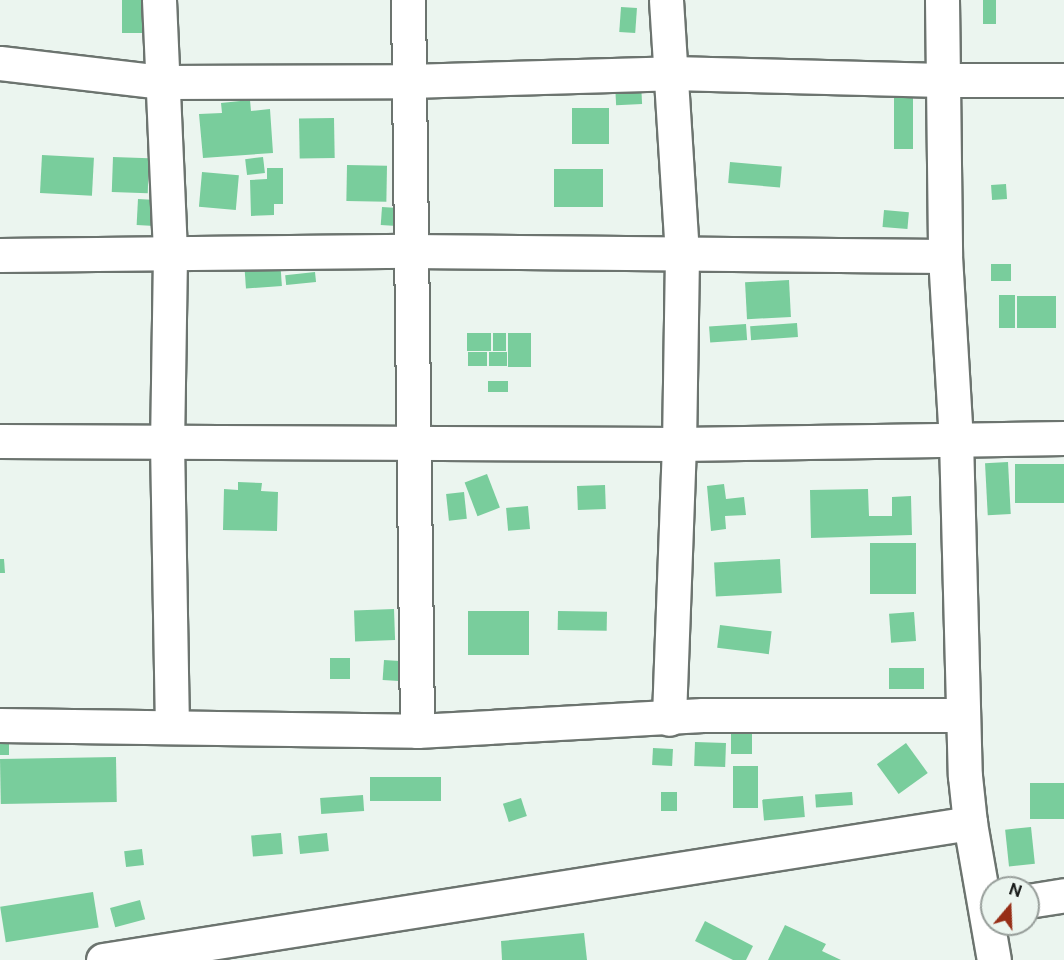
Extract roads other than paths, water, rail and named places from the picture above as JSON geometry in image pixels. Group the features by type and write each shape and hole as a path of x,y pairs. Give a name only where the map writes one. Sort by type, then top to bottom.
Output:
{"street":[{"path":"159,0 170,255 167,442 172,727"},
{"path":"408,0 417,731"},
{"path":"666,0 682,255 679,444 669,719"},
{"path":"942,0 945,256 956,439 962,715 970,823 981,876"},
{"path":"0,63 161,82 410,81 672,73 942,80 1064,80"},
{"path":"0,255 410,251 945,256"},
{"path":"0,441 679,444 1064,438"},
{"path":"0,725 417,731 669,719 703,715 962,715"},
{"path":"103,960 970,823"},
{"path":"1040,899 1064,896"},
{"path":"991,936 994,960"}]}
